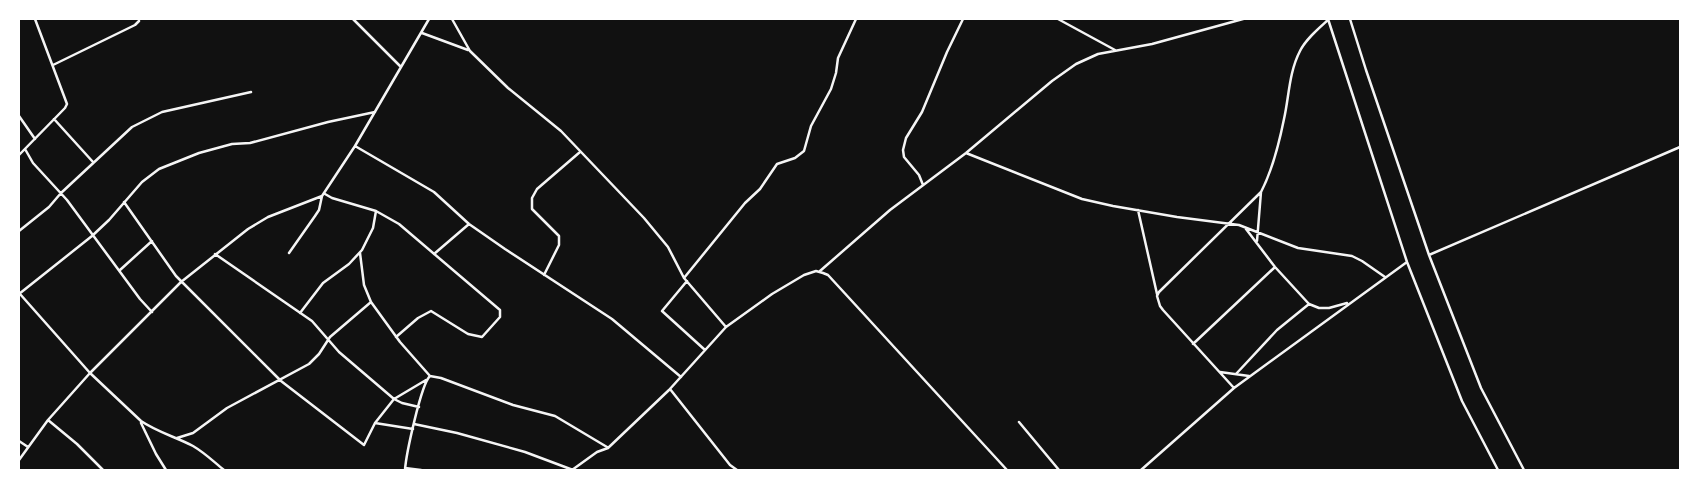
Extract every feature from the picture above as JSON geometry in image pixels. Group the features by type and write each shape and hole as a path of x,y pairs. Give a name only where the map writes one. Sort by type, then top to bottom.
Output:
{"street":[{"path":"19,155 67,104 35,19"},
{"path":"353,19 401,68"},
{"path":"289,253 315,216 323,195 355,146 429,19"},
{"path":"452,19 470,51 508,88 561,131 644,218 668,247 684,278 726,327"},
{"path":"684,278 745,204 760,189 777,164 795,158 804,151 811,126 831,89 838,58 856,19"},
{"path":"923,186 922,179 904,157 903,150 906,138 922,112 963,19"},
{"path":"1058,19 1115,50"},
{"path":"819,272 890,210 966,153 1052,81 1076,64 1098,54 1160,42 1243,19"},
{"path":"1157,296 1261,192 1274,162 1288,92 1300,51 1310,37 1328,19 1406,262 1462,401 1498,470"},
{"path":"1350,19 1429,255 1480,388 1524,470"},
{"path":"53,65 135,25 138,21"},
{"path":"422,33 470,51"},
{"path":"19,231 49,208 61,193 132,127 162,112 251,92"},
{"path":"224,470 195,447 150,428 141,421 90,373 19,293 92,236 159,168 199,153 232,144 250,144 328,122 375,112"},
{"path":"19,116 35,139"},
{"path":"54,119 93,162"},
{"path":"355,146 434,192 469,224 612,319 681,378"},
{"path":"1429,255 1680,146"},
{"path":"25,149 33,163 61,193 92,236 120,270 140,300 152,312"},
{"path":"544,274 558,245 559,236 532,209 532,198 537,189 580,152"},
{"path":"966,153 1082,199 1112,206 1239,225 1298,248 1352,256 1385,277"},
{"path":"1257,243 1261,192"},
{"path":"19,460 48,420 90,373 182,282 242,233 268,217 323,195 376,211 399,224 500,310 500,316 480,338 458,329 431,310 418,318 396,337"},
{"path":"124,202 152,241 168,268 281,380 364,445 375,423 394,399 430,376"},
{"path":"1138,210 1160,306 1234,388"},
{"path":"300,313 323,283 349,264 360,253 369,239 376,211"},
{"path":"434,254 469,224"},
{"path":"1244,227 1275,267 1309,304 1314,307 1328,308 1348,303"},
{"path":"120,270 152,241"},
{"path":"360,253 364,285 371,302 396,337 430,376 442,378 513,404 555,416 608,448"},
{"path":"215,254 312,321 327,340 349,361 394,399 419,407"},
{"path":"1141,470 1234,388 1406,262"},
{"path":"1193,344 1275,267"},
{"path":"414,424 457,433 525,452 573,470 592,455 608,448 681,378 726,327 790,282 810,272 819,272 828,276 1007,470"},
{"path":"687,281 662,311 705,350"},
{"path":"176,438 193,433 226,408 309,364 319,354 327,340 371,302"},
{"path":"1236,374 1277,330 1309,304"},
{"path":"1219,372 1251,376"},
{"path":"421,470 405,469 414,424 426,380"},
{"path":"670,389 730,465 737,470"},
{"path":"48,420 77,444 103,470"},
{"path":"141,421 156,454 166,470"},
{"path":"1019,422 1059,470"},
{"path":"375,423 413,429"},
{"path":"19,441 28,447"}]}
